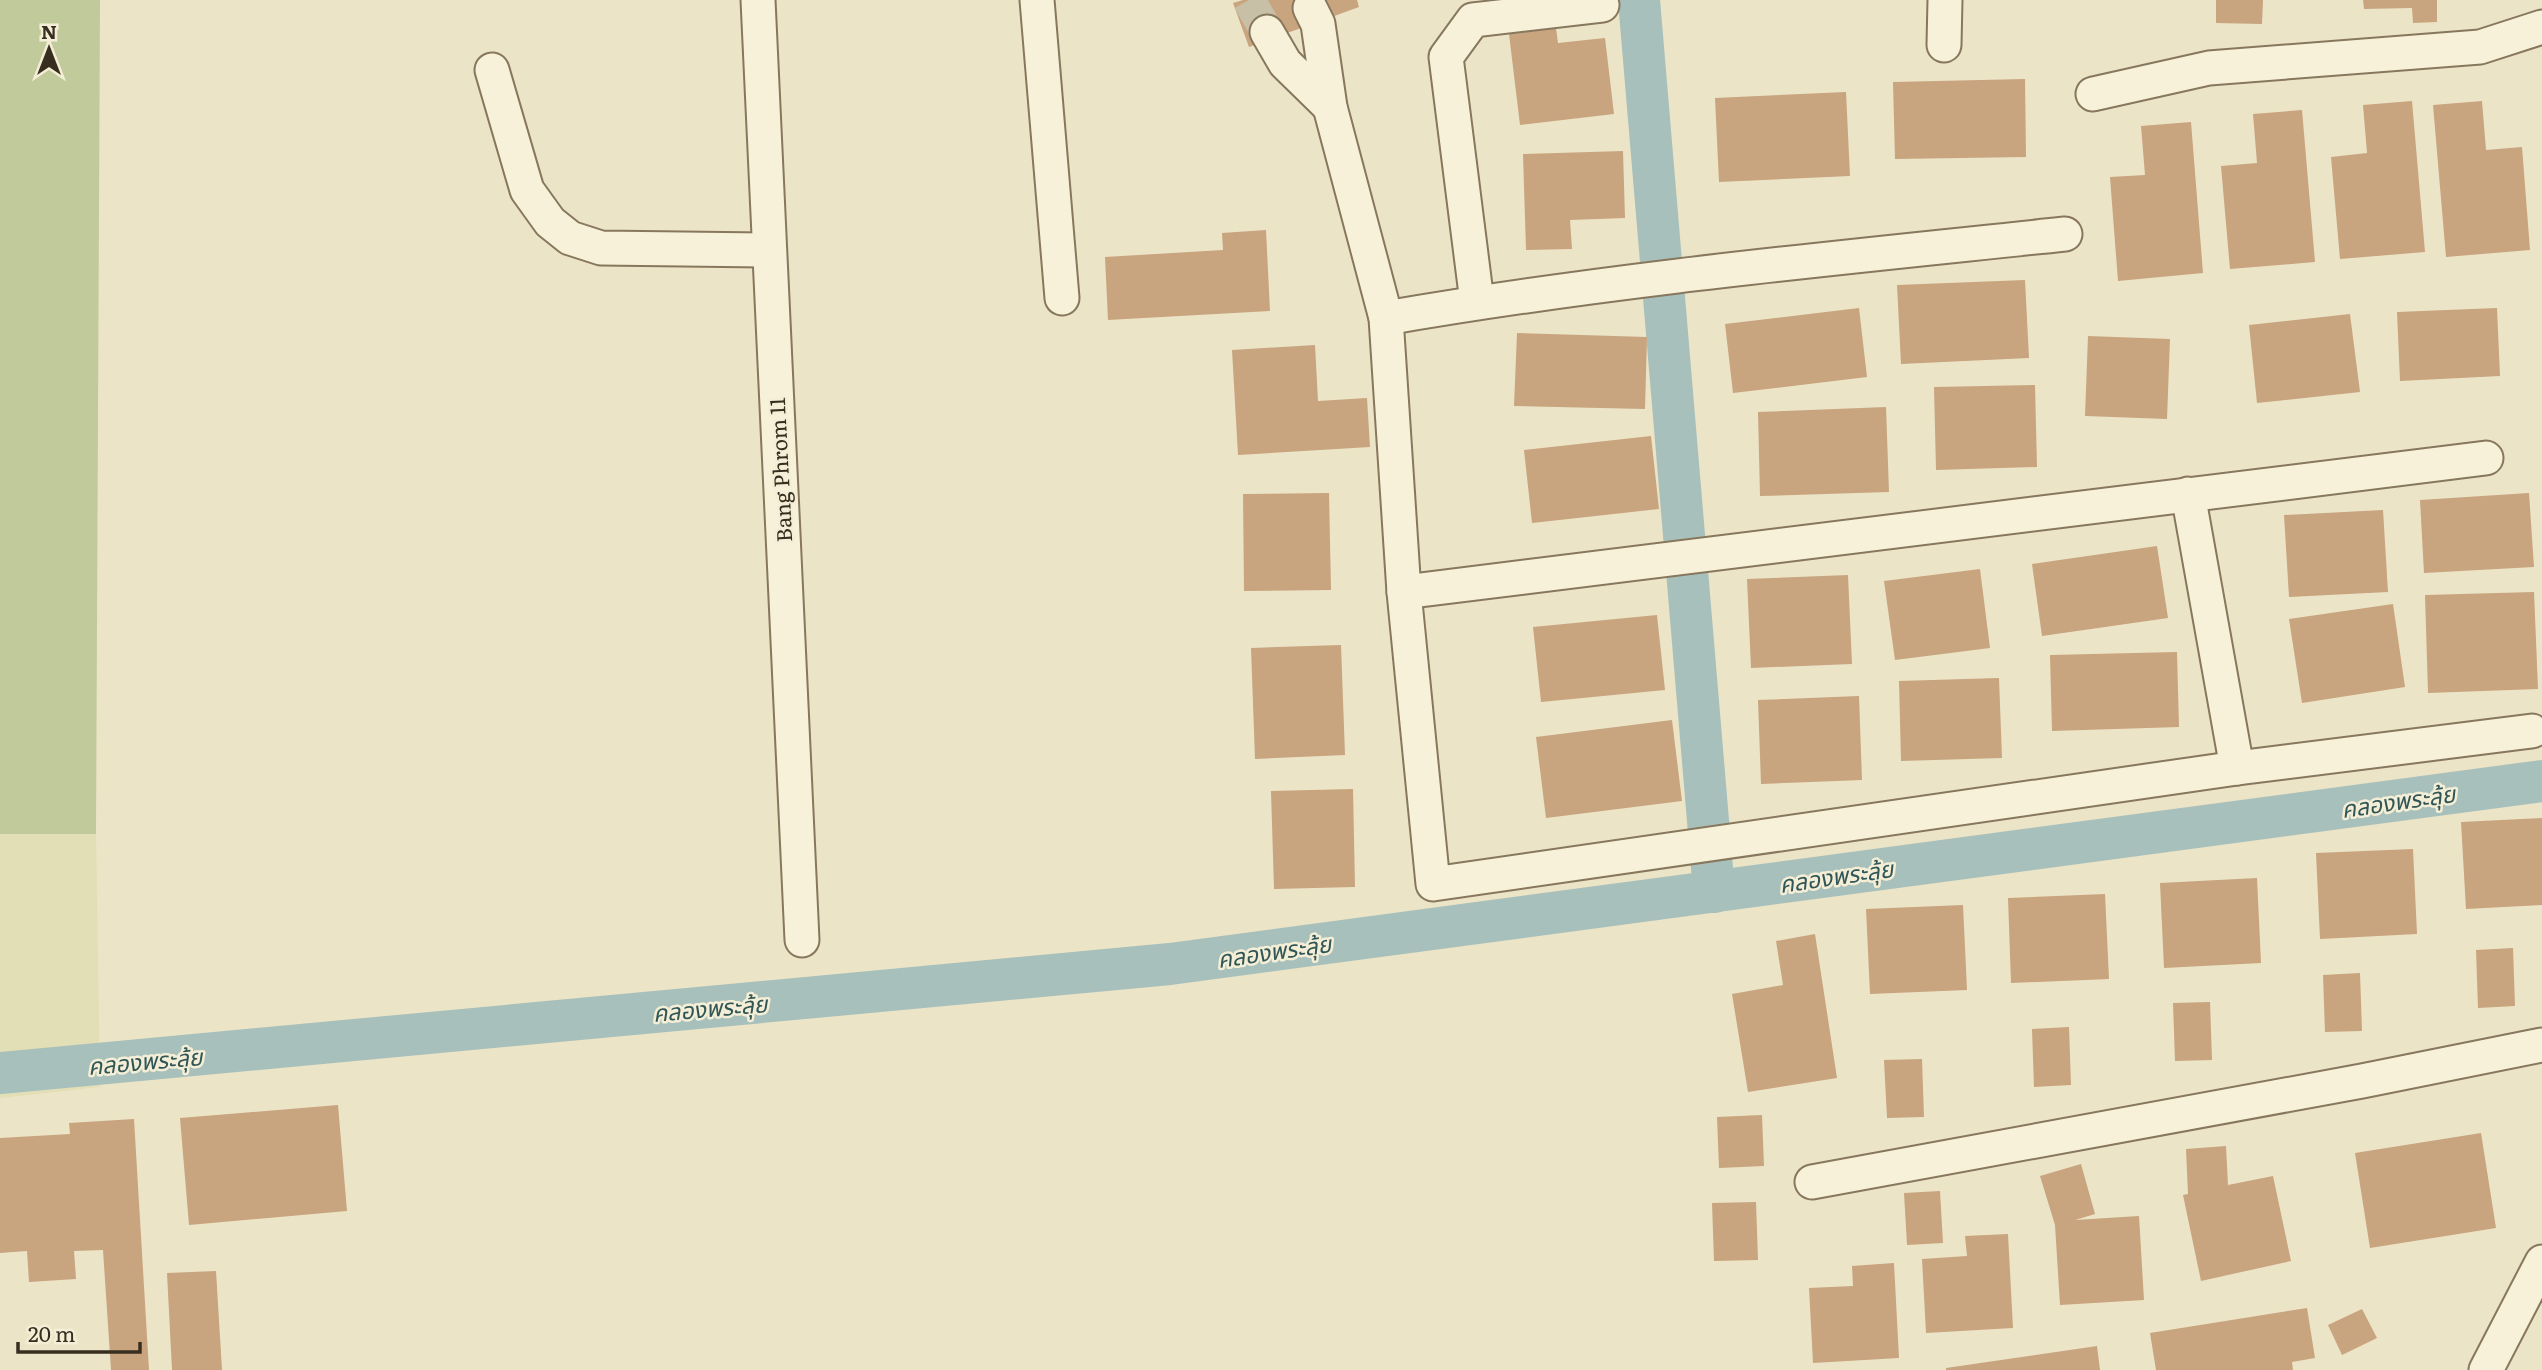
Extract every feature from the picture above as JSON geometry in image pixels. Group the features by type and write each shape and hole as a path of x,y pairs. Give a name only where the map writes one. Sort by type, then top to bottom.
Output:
{"street":[{"name":"Bang Phrom 11","path":"758,0 802,940"},
{"path":"1037,0 1062,298"},
{"path":"1944,45 1945,0"},
{"path":"1478,302 1447,57 1474,20 1602,5"},
{"path":"1310,8 1318,24 1330,107 1386,318 1404,592 1433,884 2237,768 2532,730"},
{"path":"2093,94 2209,68 2480,47 2542,27"},
{"path":"1267,32 1285,63 1330,107"},
{"path":"492,70 527,190 551,222 570,237 601,248 769,250"},
{"path":"1386,318 1478,302 1663,277 2065,234"},
{"path":"1404,592 2486,458"},
{"path":"2188,495 2237,768"},
{"path":"1812,1182 2362,1081 2542,1045"},
{"path":"2486,1370 2542,1262"}],"shaded area":[{"path":"0,834 96,834 100,1087 0,1098"}],"green space":[{"path":"0,0 100,0 96,834 0,834"}],"building":[{"path":"1243,0 1357,0 1359,7 1249,47 1233,3"},
{"path":"2216,0 2263,0 2262,24 2216,23"},
{"path":"2363,0 2437,0 2437,22 2413,23 2412,8 2364,9"},
{"path":"1556,28 1558,43 1605,38 1614,114 1520,125 1509,34"},
{"path":"2025,79 2026,157 1895,159 1893,82"},
{"path":"1846,92 1850,176 1719,182 1715,98"},
{"path":"2412,101 2425,252 2340,259 2331,157 2367,153 2363,105"},
{"path":"2482,101 2486,150 2522,147 2530,250 2446,257 2433,105"},
{"path":"2302,110 2315,262 2230,269 2221,166 2257,163 2253,114"},
{"path":"2191,122 2203,273 2118,281 2110,177 2145,175 2141,126"},
{"path":"1623,151 1625,218 1570,220 1572,249 1526,250 1523,154"},
{"path":"1266,230 1270,311 1108,320 1105,257 1223,250 1222,233"},
{"path":"2025,280 2029,358 1901,364 1897,285"},
{"path":"1859,308 1867,377 1733,393 1725,324"},
{"path":"2497,308 2500,376 2400,381 2397,312"},
{"path":"2350,314 2360,392 2257,403 2249,325"},
{"path":"1517,333 1647,337 1645,409 1514,406"},
{"path":"2088,336 2170,339 2167,419 2085,416"},
{"path":"1315,345 1318,401 1367,398 1370,447 1238,455 1232,350"},
{"path":"2035,385 2037,467 1936,470 1934,387"},
{"path":"1886,407 1889,492 1760,496 1758,412"},
{"path":"1651,436 1659,509 1532,523 1524,450"},
{"path":"1329,493 1331,590 1244,591 1243,494"},
{"path":"2529,493 2534,567 2424,573 2420,500"},
{"path":"2383,510 2388,592 2289,597 2284,515"},
{"path":"2157,546 2168,618 2042,636 2032,564"},
{"path":"1980,569 1990,648 1895,660 1884,581"},
{"path":"1848,575 1852,664 1751,668 1747,579"},
{"path":"2534,592 2538,689 2428,693 2425,595"},
{"path":"2393,604 2405,687 2302,703 2289,619"},
{"path":"1657,615 1665,690 1541,702 1533,627"},
{"path":"1341,645 1345,755 1255,759 1251,648"},
{"path":"2177,652 2179,727 2052,731 2050,655"},
{"path":"1999,678 2002,758 1901,761 1899,681"},
{"path":"1859,696 1862,780 1761,784 1758,700"},
{"path":"1672,720 1682,801 1546,818 1536,737"},
{"path":"1353,789 1355,887 1274,889 1271,791"},
{"path":"2542,818 2542,905 2466,909 2461,822"},
{"path":"2413,849 2417,934 2320,939 2316,853"},
{"path":"2257,878 2261,963 2164,968 2160,883"},
{"path":"2105,894 2109,979 2011,983 2008,898"},
{"path":"1963,905 1967,990 1870,994 1866,909"},
{"path":"1815,934 1837,1078 1748,1092 1732,994 1783,985 1776,941"},
{"path":"2513,948 2515,1006 2478,1008 2476,950"},
{"path":"2360,973 2362,1031 2325,1032 2323,975"},
{"path":"2210,1002 2212,1060 2175,1061 2173,1003"},
{"path":"2069,1027 2071,1085 2034,1087 2032,1029"},
{"path":"1922,1059 1924,1117 1887,1118 1884,1060"},
{"path":"338,1105 347,1211 189,1225 180,1118"},
{"path":"1762,1115 1764,1166 1719,1168 1717,1117"},
{"path":"134,1119 149,1370 111,1370 103,1250 74,1251 76,1279 29,1282 27,1251 0,1253 0,1138 70,1134 69,1123"},
{"path":"2481,1133 2496,1228 2370,1248 2355,1153"},
{"path":"2226,1146 2228,1185 2273,1176 2291,1261 2201,1281 2183,1195 2188,1194 2186,1149"},
{"path":"2081,1164 2095,1214 2075,1220 2139,1216 2144,1300 2060,1305 2055,1225 2040,1176"},
{"path":"1940,1191 1943,1243 1907,1245 1904,1193"},
{"path":"1756,1202 1758,1260 1714,1261 1712,1203"},
{"path":"2008,1234 2013,1328 1926,1333 1922,1259 1967,1256 1965,1236"},
{"path":"1894,1263 1899,1358 1813,1363 1809,1288 1853,1286 1852,1266"},
{"path":"216,1271 222,1370 172,1370 167,1273"},
{"path":"2307,1308 2315,1358 2292,1362 2293,1370 2156,1370 2150,1333"},
{"path":"2362,1309 2377,1338 2342,1355 2328,1325"},
{"path":"2097,1346 2100,1370 1946,1370 1946,1368"}],"waterway":[{"path":"1639,0 1714,892"},
{"name":"คลองพระลุ้ย","path":"0,1073 1170,964 2542,781"}],"tunnel":[{"path":"1249,0 1267,32"}]}
